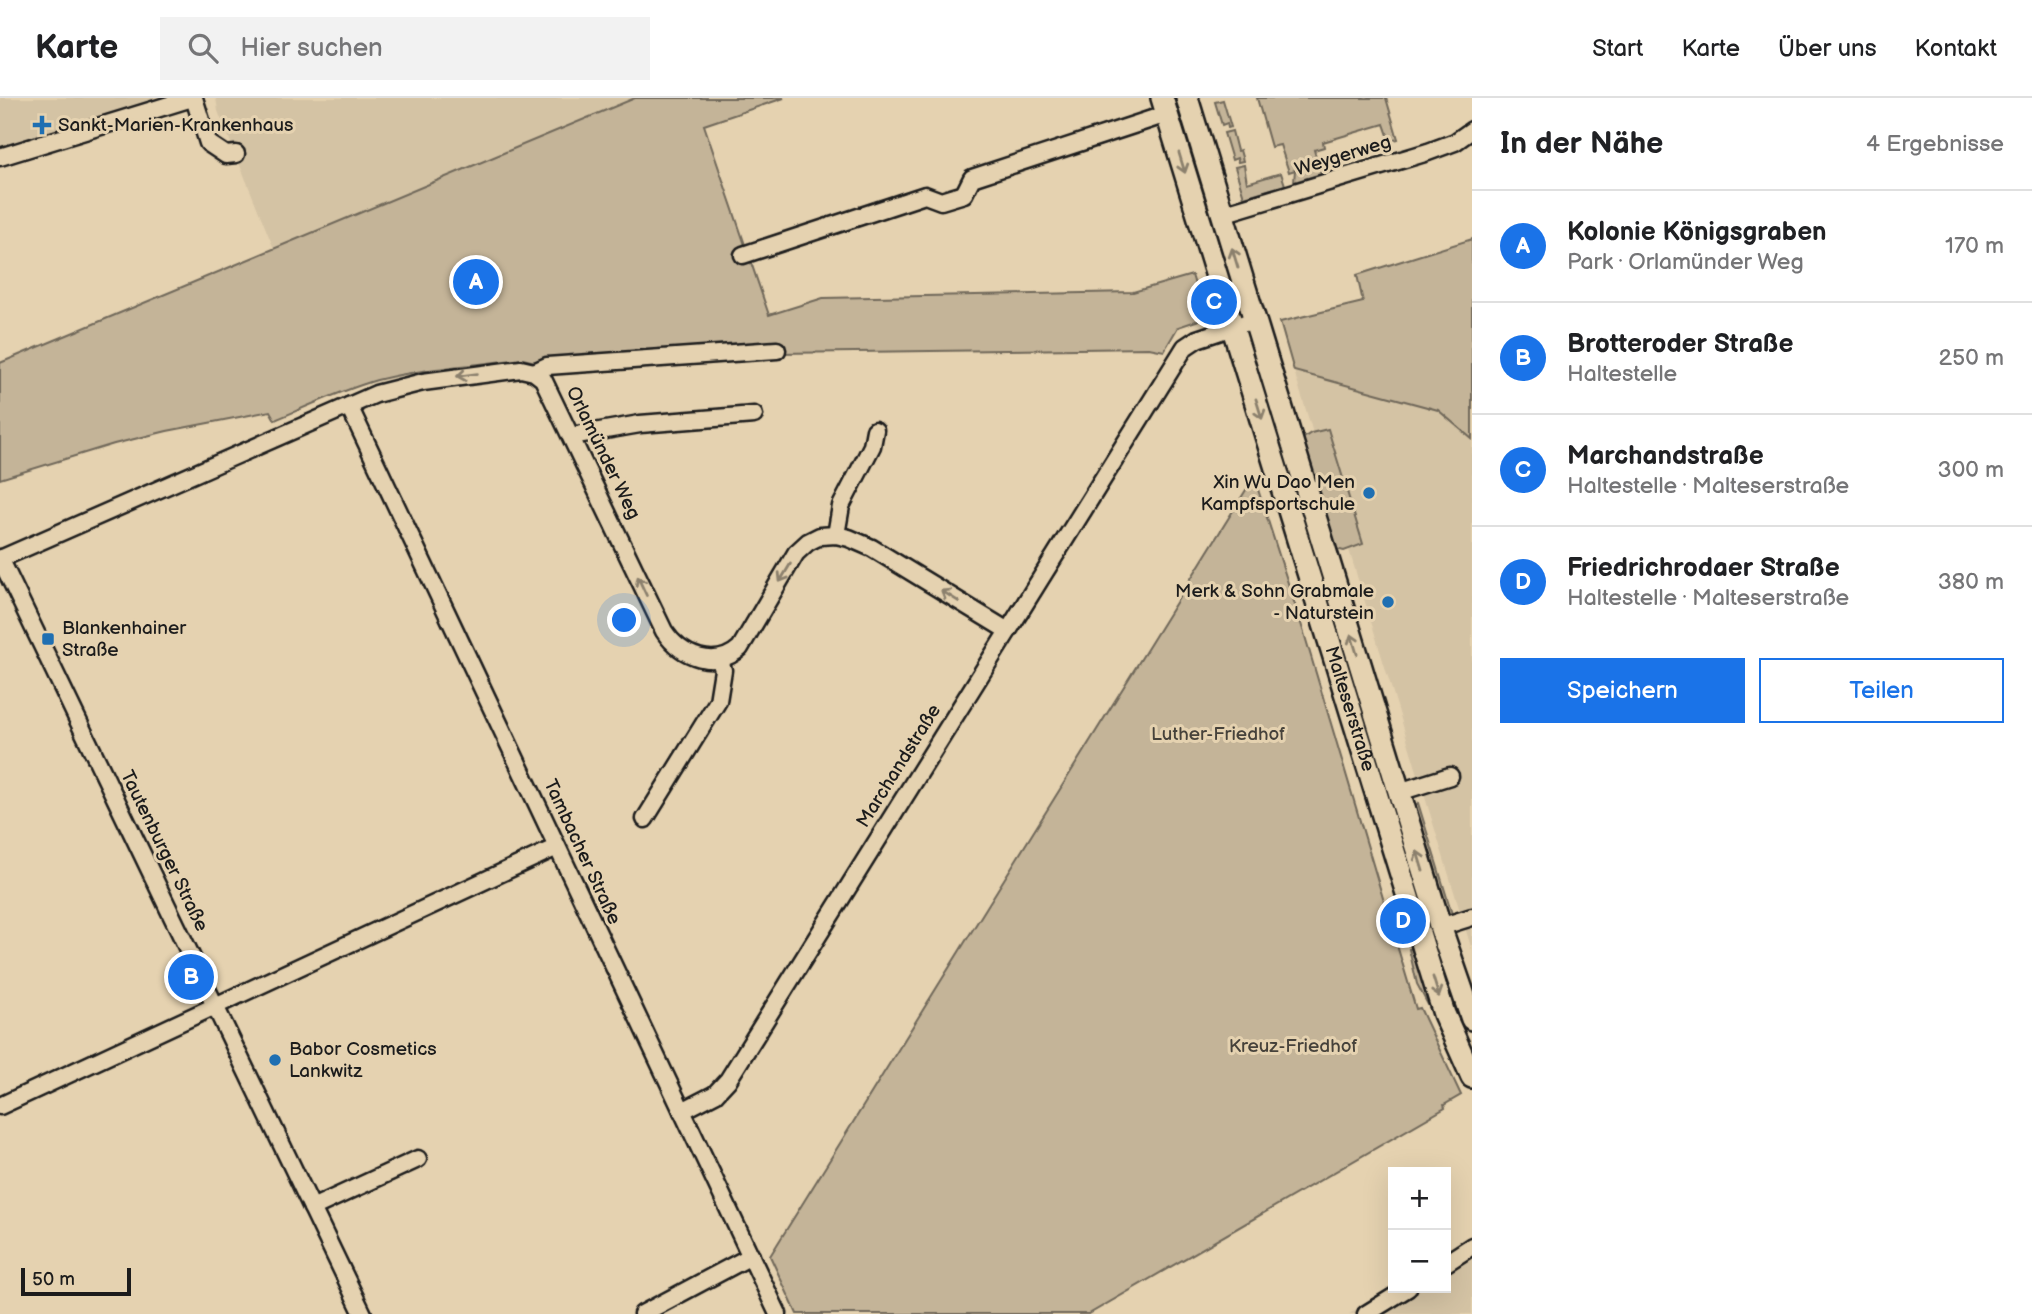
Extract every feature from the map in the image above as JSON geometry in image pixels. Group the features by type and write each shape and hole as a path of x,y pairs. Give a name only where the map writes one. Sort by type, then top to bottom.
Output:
{"main road":[{"name":"Malteserstraße","path":"1187,98 1344,612 1389,795"},
{"name":"Malteserstraße","path":"1164,106 1324,619 1389,795 1434,933 1472,1019"},
{"path":"1324,619 1344,612"},
{"name":"Malteserstraße","path":"1434,933 1444,1014 1464,1040 1472,1077"}],"street":[{"path":"0,157 193,98 212,149 226,155 236,154"},
{"path":"743,255 925,195 941,201 964,194 972,178 1164,106"},
{"name":"Weygerweg","path":"1222,214 1428,152 1455,142 1472,130"},
{"name":"Marchandstraße","path":"682,1111 715,1094 728,1080 1185,347 1197,339 1254,320"},
{"path":"0,559 376,394 424,382 514,369 534,372 547,366 777,350"},
{"name":"Orlamünder Weg","path":"534,372 543,379 569,441 668,638 700,658 720,660"},
{"name":"Tambacher Straße","path":"349,407 778,1314"},
{"path":"569,441 640,424 754,415"},
{"path":"836,536 841,506 872,446 875,429"},
{"path":"53,518 60,533"},
{"path":"645,820 719,701 723,670 720,660 740,648 800,549 820,536 836,536 864,543 1008,631"},
{"name":"Tautenburger Straße","path":"0,559 363,1314"},
{"path":"1389,795 1450,776"},
{"path":"0,1106 557,847"},
{"path":"1434,933 1472,917"},
{"path":"313,1208 418,1158"},
{"path":"1451,1260 1472,1246"},
{"path":"642,1314 751,1256"},
{"path":"1366,1314 1400,1293"}],"shaded area":[{"name":"Sankt-Marien-Krankenhaus","path":"0,98 170,98 0,150"},
{"path":"216,98 635,98 274,249 218,111"},
{"path":"1294,371 1438,410 1472,439 1472,950"},
{"path":"1472,1251 1472,1314 1349,1314 1375,1299 1380,1306 1402,1293 1451,1293 1451,1264"}],"green space":[{"path":"635,98 784,98 704,125 769,315 823,298 1133,292 1192,275 1199,298 1195,300 1198,310 1202,309 1205,318 1178,327 1164,351 1149,348 778,353 539,363 523,359 431,370 364,384 275,420 270,411 167,431 114,444 0,479 0,363"},
{"path":"1170,98 1179,98 1220,235 1212,238"},
{"path":"1257,98 1386,98 1398,139 1390,141 1384,124 1323,142 1324,147 1314,150 1321,174 1294,182 1295,170 1289,172 1280,145 1271,147"},
{"path":"1223,100 1231,127 1228,128 1227,123 1222,125 1215,102"},
{"path":"1232,131 1237,151 1240,150 1243,161 1238,162 1237,158 1232,160 1224,133"},
{"path":"1244,165 1247,183 1281,173 1285,185 1244,197 1235,167"},
{"path":"1472,239 1472,439 1438,410 1294,371 1280,322 1363,302 1357,275"},
{"path":"1257,353 1329,588 1325,590 1253,355"},
{"path":"1328,429 1363,544 1344,551 1332,548 1299,441 1311,433"},
{"name":"Luther-Friedhof","path":"1254,477 1304,633 1416,1009 1420,1008 1461,1095 1444,1105 1445,1108 1089,1314 797,1314 770,1256"},
{"path":"1336,622 1385,775 1381,774"},
{"path":"1418,803 1452,914 1443,914 1411,809"},
{"path":"1435,944 1461,1012 1453,1016 1433,947"},
{"path":"1414,948 1434,1016 1417,984 1409,949"}],"place":[{"name":"Sankt-Marien-Krankenhaus","path":"42,125"},
{"name":"Kolonie Königsgraben","path":"476,282"},
{"name":"Marchandstraße","path":"1214,302"},
{"name":"Xin Wu Dao Men Kampfsportschule","path":"1369,493"},
{"name":"Merk & Sohn Grabmale - Naturstein","path":"1388,602"},
{"name":"Blankenhainer Straße","path":"48,639"},
{"name":"Friedrichrodaer Straße","path":"1403,921"},
{"name":"Brotteroder Straße","path":"191,977"},
{"name":"Babor Cosmetics Lankwitz","path":"275,1060"}],"park label":[{"name":"Kreuz-Friedhof","path":"1293,1046"}]}
